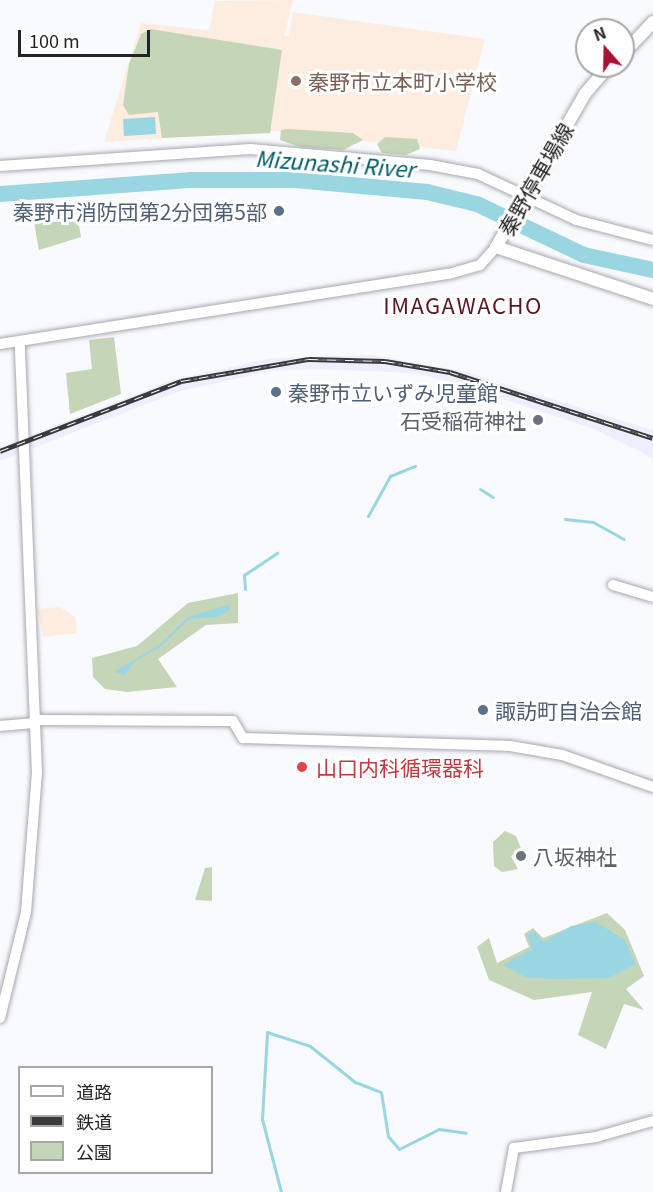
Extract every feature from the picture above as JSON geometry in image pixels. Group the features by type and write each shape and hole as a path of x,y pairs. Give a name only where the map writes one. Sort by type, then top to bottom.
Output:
{"main road":[{"path":"635,41 653,22"},
{"name":"秦野停車場線","path":"599,78 585,94 497,244 653,299"}],"street":[{"path":"0,166 211,151 293,152 458,168 523,200 576,220 653,240"},
{"path":"0,344 449,274 480,265 497,244"},
{"path":"0,1018 26,912 36,721 20,341"},
{"path":"613,585 653,597"},
{"path":"0,726 36,721 233,721 243,738 521,747 562,755 653,787"},
{"path":"506,1192 514,1148 596,1137 653,1121"}],"shaded area":[{"name":"秦野市立本町小学校","path":"293,0 284,36 289,36 293,12 485,39 456,151 273,131 104,142 141,23 209,30 215,1"},
{"path":"372,355 462,371 653,430 653,458 594,429 458,384 416,373 313,369 272,371 180,391 0,461 0,447 175,379 272,358"},
{"path":"60,607 75,617 77,633 43,637 38,609"}],"green space":[{"path":"150,29 282,50 270,133 162,138 158,112 129,115 123,105 129,64 141,34"},
{"path":"281,130 353,133 363,140 343,150 300,147 280,140"},
{"path":"385,137 417,139 420,149 406,155 382,153 377,144"},
{"path":"78,220 81,237 39,250 34,223"},
{"path":"114,337 121,394 70,414 66,373 92,369 89,340"},
{"path":"238,593 238,623 206,625 158,659 177,687 127,692 105,689 93,677 92,658 137,646 188,603"},
{"path":"505,831 516,836 522,851 511,856 518,869 502,872 494,866 493,842"},
{"path":"212,867 212,901 195,900 205,868"},
{"path":"607,913 625,930 644,976 626,989 644,1010 624,1004 606,1049 578,1035 592,992 534,1000 489,980 477,947 489,938 497,963 529,947 524,934 533,928 543,938"}],"water":[{"path":"155,117 156,134 124,136 123,119"},
{"path":"230,604 230,610 217,617 189,619 160,647 135,661 125,675 114,672 159,645 188,617"},
{"path":"596,922 625,940 636,964 609,978 553,979 525,977 503,965 532,949 527,935 534,931 544,942 571,926"}],"waterway":[{"name":"Mizunashi River","path":"0,194 192,180 295,180 427,192 477,204 584,255 653,270"},
{"path":"368,516 390,476 415,466"},
{"path":"480,489 493,497"},
{"path":"565,519 593,522 624,539"},
{"path":"245,589 244,575 277,553"},
{"path":"281,1192 262,1119 267,1032 310,1046 355,1082 381,1092 388,1136 399,1149 439,1129 466,1133"}],"railway":[{"path":"0,451 181,381 309,359 385,361 450,372 653,438"}],"place":[{"name":"秦野市立本町小学校","path":"296,81"},
{"name":"秦野市消防団第2分団第5部","path":"279,211"},
{"name":"秦野市立いずみ児童館","path":"276,392"},
{"name":"石受稲荷神社","path":"538,420"},
{"name":"諏訪町自治会館","path":"483,710"},
{"name":"山口内科循環器科","path":"302,767"},
{"name":"八坂神社","path":"521,856"}],"district":[{"name":"IMAGAWACHO","path":"463,305"}]}
